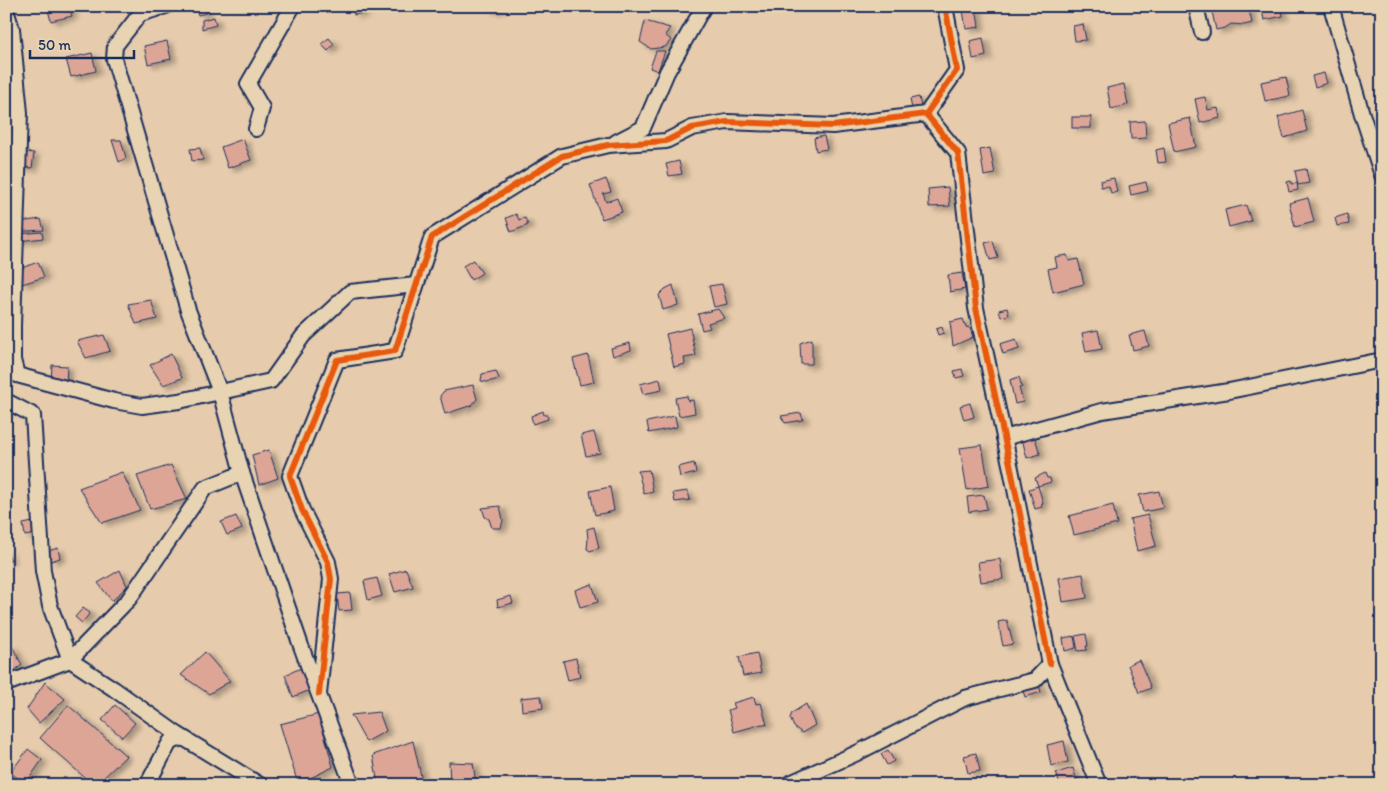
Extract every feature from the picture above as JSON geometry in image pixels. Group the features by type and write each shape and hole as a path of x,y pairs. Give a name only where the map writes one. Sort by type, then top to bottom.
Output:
{"street":[{"path":"166,6 140,14 115,46 114,59 188,310 220,392 242,473 301,646 352,785"},
{"path":"256,129 262,108 248,84 292,6"},
{"path":"608,145 643,128 667,72 704,6"},
{"path":"319,694 332,578 328,562 302,510 290,476 337,360 395,350 432,237 562,156 608,145 666,141 692,128 727,122 833,126 926,114 957,70 945,6"},
{"path":"1196,6 1202,32"},
{"path":"1330,6 1382,175"},
{"path":"6,10 12,29 20,113 13,326 13,360 17,375 114,401 142,406 179,401 271,381 303,336 350,292 416,285"},
{"path":"926,114 958,153 976,308 1050,664 1099,785"},
{"path":"6,345 13,326"},
{"path":"1004,438 1102,411 1229,391 1382,360"},
{"path":"6,401 33,415 43,571 50,606 70,660 182,738 260,785"},
{"path":"6,684 70,660 129,599 206,488 242,473"},
{"path":"786,785 856,753 966,698 1035,680 1050,664"},
{"path":"147,785 170,742 182,738"}],"building":[{"path":"47,6 69,6 72,16 51,21"},
{"path":"352,6 362,6 364,13 354,15"},
{"path":"487,6 499,6 499,10 488,10"},
{"path":"1248,6 1252,23 1244,25 1231,24 1216,30 1211,7"},
{"path":"1261,6 1281,6 1283,16 1264,20"},
{"path":"205,7 207,13 198,15 196,10"},
{"path":"976,8 979,27 966,29 963,10"},
{"path":"214,17 216,25 202,29 202,20"},
{"path":"645,21 670,28 665,35 671,40 665,47 651,49 640,42"},
{"path":"1083,24 1086,40 1075,41 1073,26"},
{"path":"329,38 334,44 328,51 321,44"},
{"path":"983,38 986,56 973,59 970,41"},
{"path":"167,41 171,59 148,64 144,46"},
{"path":"656,51 665,51 658,71 650,68"},
{"path":"92,53 96,71 71,77 66,59"},
{"path":"1324,73 1327,83 1315,87 1312,76"},
{"path":"1286,77 1290,96 1265,101 1261,82"},
{"path":"1124,84 1128,105 1111,109 1107,88"},
{"path":"919,97 922,112 913,114 910,99"},
{"path":"1205,97 1208,110 1218,108 1220,118 1200,123 1195,99"},
{"path":"1302,110 1307,131 1284,138 1278,117"},
{"path":"1072,117 1091,117 1091,128 1072,128"},
{"path":"1190,118 1196,147 1174,152 1168,123"},
{"path":"1145,121 1146,138 1131,139 1130,122"},
{"path":"824,136 827,149 816,151 814,138"},
{"path":"243,139 251,160 228,168 221,147"},
{"path":"112,140 121,140 126,158 119,162"},
{"path":"200,148 203,160 192,161 190,149"},
{"path":"990,148 995,174 984,176 980,150"},
{"path":"1164,148 1166,162 1158,163 1156,150"},
{"path":"17,151 34,153 32,168 16,166"},
{"path":"679,161 682,174 669,176 666,164"},
{"path":"1306,169 1309,183 1298,185 1295,171"},
{"path":"1114,178 1117,192 1111,193 1109,186 1101,187 1100,181"},
{"path":"606,179 611,192 603,194 606,202 617,198 622,212 602,219 590,185"},
{"path":"1291,181 1291,184 1297,183 1298,190 1289,192 1287,182"},
{"path":"1146,182 1148,191 1131,195 1129,186"},
{"path":"948,187 950,206 929,207 928,189"},
{"path":"1308,198 1314,222 1295,227 1289,203"},
{"path":"1246,205 1251,221 1229,227 1225,210"},
{"path":"516,214 519,220 525,218 528,225 511,232 506,218"},
{"path":"1347,214 1349,224 1337,226 1335,218"},
{"path":"41,219 44,230 11,232 11,223"},
{"path":"42,232 43,238 11,242 9,235"},
{"path":"993,241 998,258 990,260 985,243"},
{"path":"1067,255 1069,261 1078,259 1084,284 1053,292 1048,269 1057,267 1055,257"},
{"path":"473,260 482,273 471,280 463,266"},
{"path":"38,262 44,277 22,284 16,270"},
{"path":"962,273 965,289 950,292 948,275"},
{"path":"722,284 727,304 714,307 709,286"},
{"path":"673,285 678,305 663,310 659,295"},
{"path":"151,300 157,319 136,324 128,304"},
{"path":"1007,308 1009,315 1001,317 999,310"},
{"path":"718,309 724,318 708,323 710,328 702,330 698,314"},
{"path":"963,319 966,327 970,328 973,337 953,346 950,322"},
{"path":"942,327 944,333 938,335 936,329"},
{"path":"690,328 696,356 684,358 685,364 674,367 666,334"},
{"path":"1098,330 1102,349 1086,352 1082,333"},
{"path":"1145,331 1149,346 1133,350 1129,335"},
{"path":"104,335 110,351 86,358 77,341"},
{"path":"812,339 812,364 801,364 800,343"},
{"path":"1016,339 1019,349 1003,354 1000,344"},
{"path":"630,343 631,350 613,356 611,348"},
{"path":"171,354 182,378 163,385 150,365"},
{"path":"588,355 594,382 580,385 573,359"},
{"path":"52,365 67,366 66,383 51,381"},
{"path":"962,369 964,376 956,378 954,371"},
{"path":"496,371 499,379 487,382 481,381 482,374"},
{"path":"1019,377 1022,387 1019,388 1023,402 1015,404 1010,380"},
{"path":"660,379 662,390 643,394 640,384"},
{"path":"473,385 477,399 472,405 445,414 440,396 444,391"},
{"path":"687,396 688,401 693,400 695,413 679,416 675,398"},
{"path":"970,403 974,417 964,420 960,406"},
{"path":"543,411 548,419 533,424 531,416"},
{"path":"801,413 803,420 785,423 781,416"},
{"path":"675,416 677,427 649,433 647,422"},
{"path":"594,432 600,453 586,456 581,435"},
{"path":"1034,435 1040,454 1027,458 1022,439"},
{"path":"982,445 989,486 967,490 960,448"},
{"path":"269,450 278,478 259,485 252,455"},
{"path":"694,463 696,473 680,477 678,467"},
{"path":"171,465 187,499 150,509 137,476"},
{"path":"649,470 653,492 644,494 638,471"},
{"path":"122,472 140,510 102,523 79,488"},
{"path":"1045,473 1051,482 1038,486 1035,478"},
{"path":"1038,486 1043,503 1041,504 1042,507 1035,509 1029,489"},
{"path":"610,487 614,511 595,515 590,491"},
{"path":"688,491 690,500 675,502 673,493"},
{"path":"1159,491 1163,508 1143,512 1139,495"},
{"path":"984,495 987,509 969,512 967,497"},
{"path":"1113,505 1117,524 1074,535 1069,516"},
{"path":"500,506 503,520 501,528 492,528 482,508"},
{"path":"1148,515 1156,546 1137,551 1130,519"},
{"path":"236,516 242,529 227,535 221,522"},
{"path":"33,522 36,534 25,536 23,524"},
{"path":"594,527 599,548 590,551 587,549 587,529"},
{"path":"58,548 60,558 51,561 48,551"},
{"path":"6,549 11,560 6,561"},
{"path":"1000,559 1003,579 981,582 978,562"},
{"path":"406,569 413,587 395,592 389,574"},
{"path":"120,570 127,586 112,601 98,583"},
{"path":"1083,574 1087,598 1063,602 1059,578"},
{"path":"377,578 382,596 368,600 364,581"},
{"path":"592,584 598,602 580,607 575,590"},
{"path":"350,593 352,610 339,611 337,594"},
{"path":"511,596 513,603 498,607 497,600"},
{"path":"83,608 90,613 82,623 75,617"},
{"path":"1007,620 1013,644 1003,646 998,622"},
{"path":"1086,634 1087,650 1078,651 1075,636"},
{"path":"1074,636 1076,648 1065,651 1063,638"},
{"path":"12,646 22,665 6,677 6,649"},
{"path":"205,652 230,681 209,694 181,675"},
{"path":"757,653 761,673 743,676 739,657"},
{"path":"576,658 580,677 568,680 563,661"},
{"path":"1139,660 1151,688 1139,693 1128,665"},
{"path":"301,668 310,690 293,697 285,675"},
{"path":"1034,671 1041,692 1025,697 1018,676"},
{"path":"45,682 65,699 39,723 27,709"},
{"path":"541,696 543,708 522,711 521,698"},
{"path":"754,697 756,704 761,703 767,725 762,724 734,732 728,710 735,708 733,703"},
{"path":"806,704 815,725 802,733 794,727 790,718 792,713"},
{"path":"68,705 126,756 96,785 93,785 40,738"},
{"path":"115,705 135,723 122,737 102,720"},
{"path":"379,712 386,731 366,742 351,715"},
{"path":"319,714 333,767 298,784 280,724"},
{"path":"413,741 423,785 378,785 373,755"},
{"path":"1064,741 1068,762 1051,766 1047,745"},
{"path":"28,749 42,760 26,783 10,773"},
{"path":"888,750 894,761 887,765 881,754"},
{"path":"976,753 980,771 968,773 964,756"},
{"path":"449,762 473,763 476,785 450,785"},
{"path":"1073,768 1078,785 1060,785 1056,773"},
{"path":"538,781 563,781 562,785 536,785"}],"cycle path":[{"path":"945,6 957,70 926,114 958,153 976,308 1011,469 1050,664"},
{"path":"319,694 331,579 328,562 302,510 290,476 337,360 395,351 432,237 562,156 608,145 666,141 692,128 727,122 833,126 926,114"}]}
